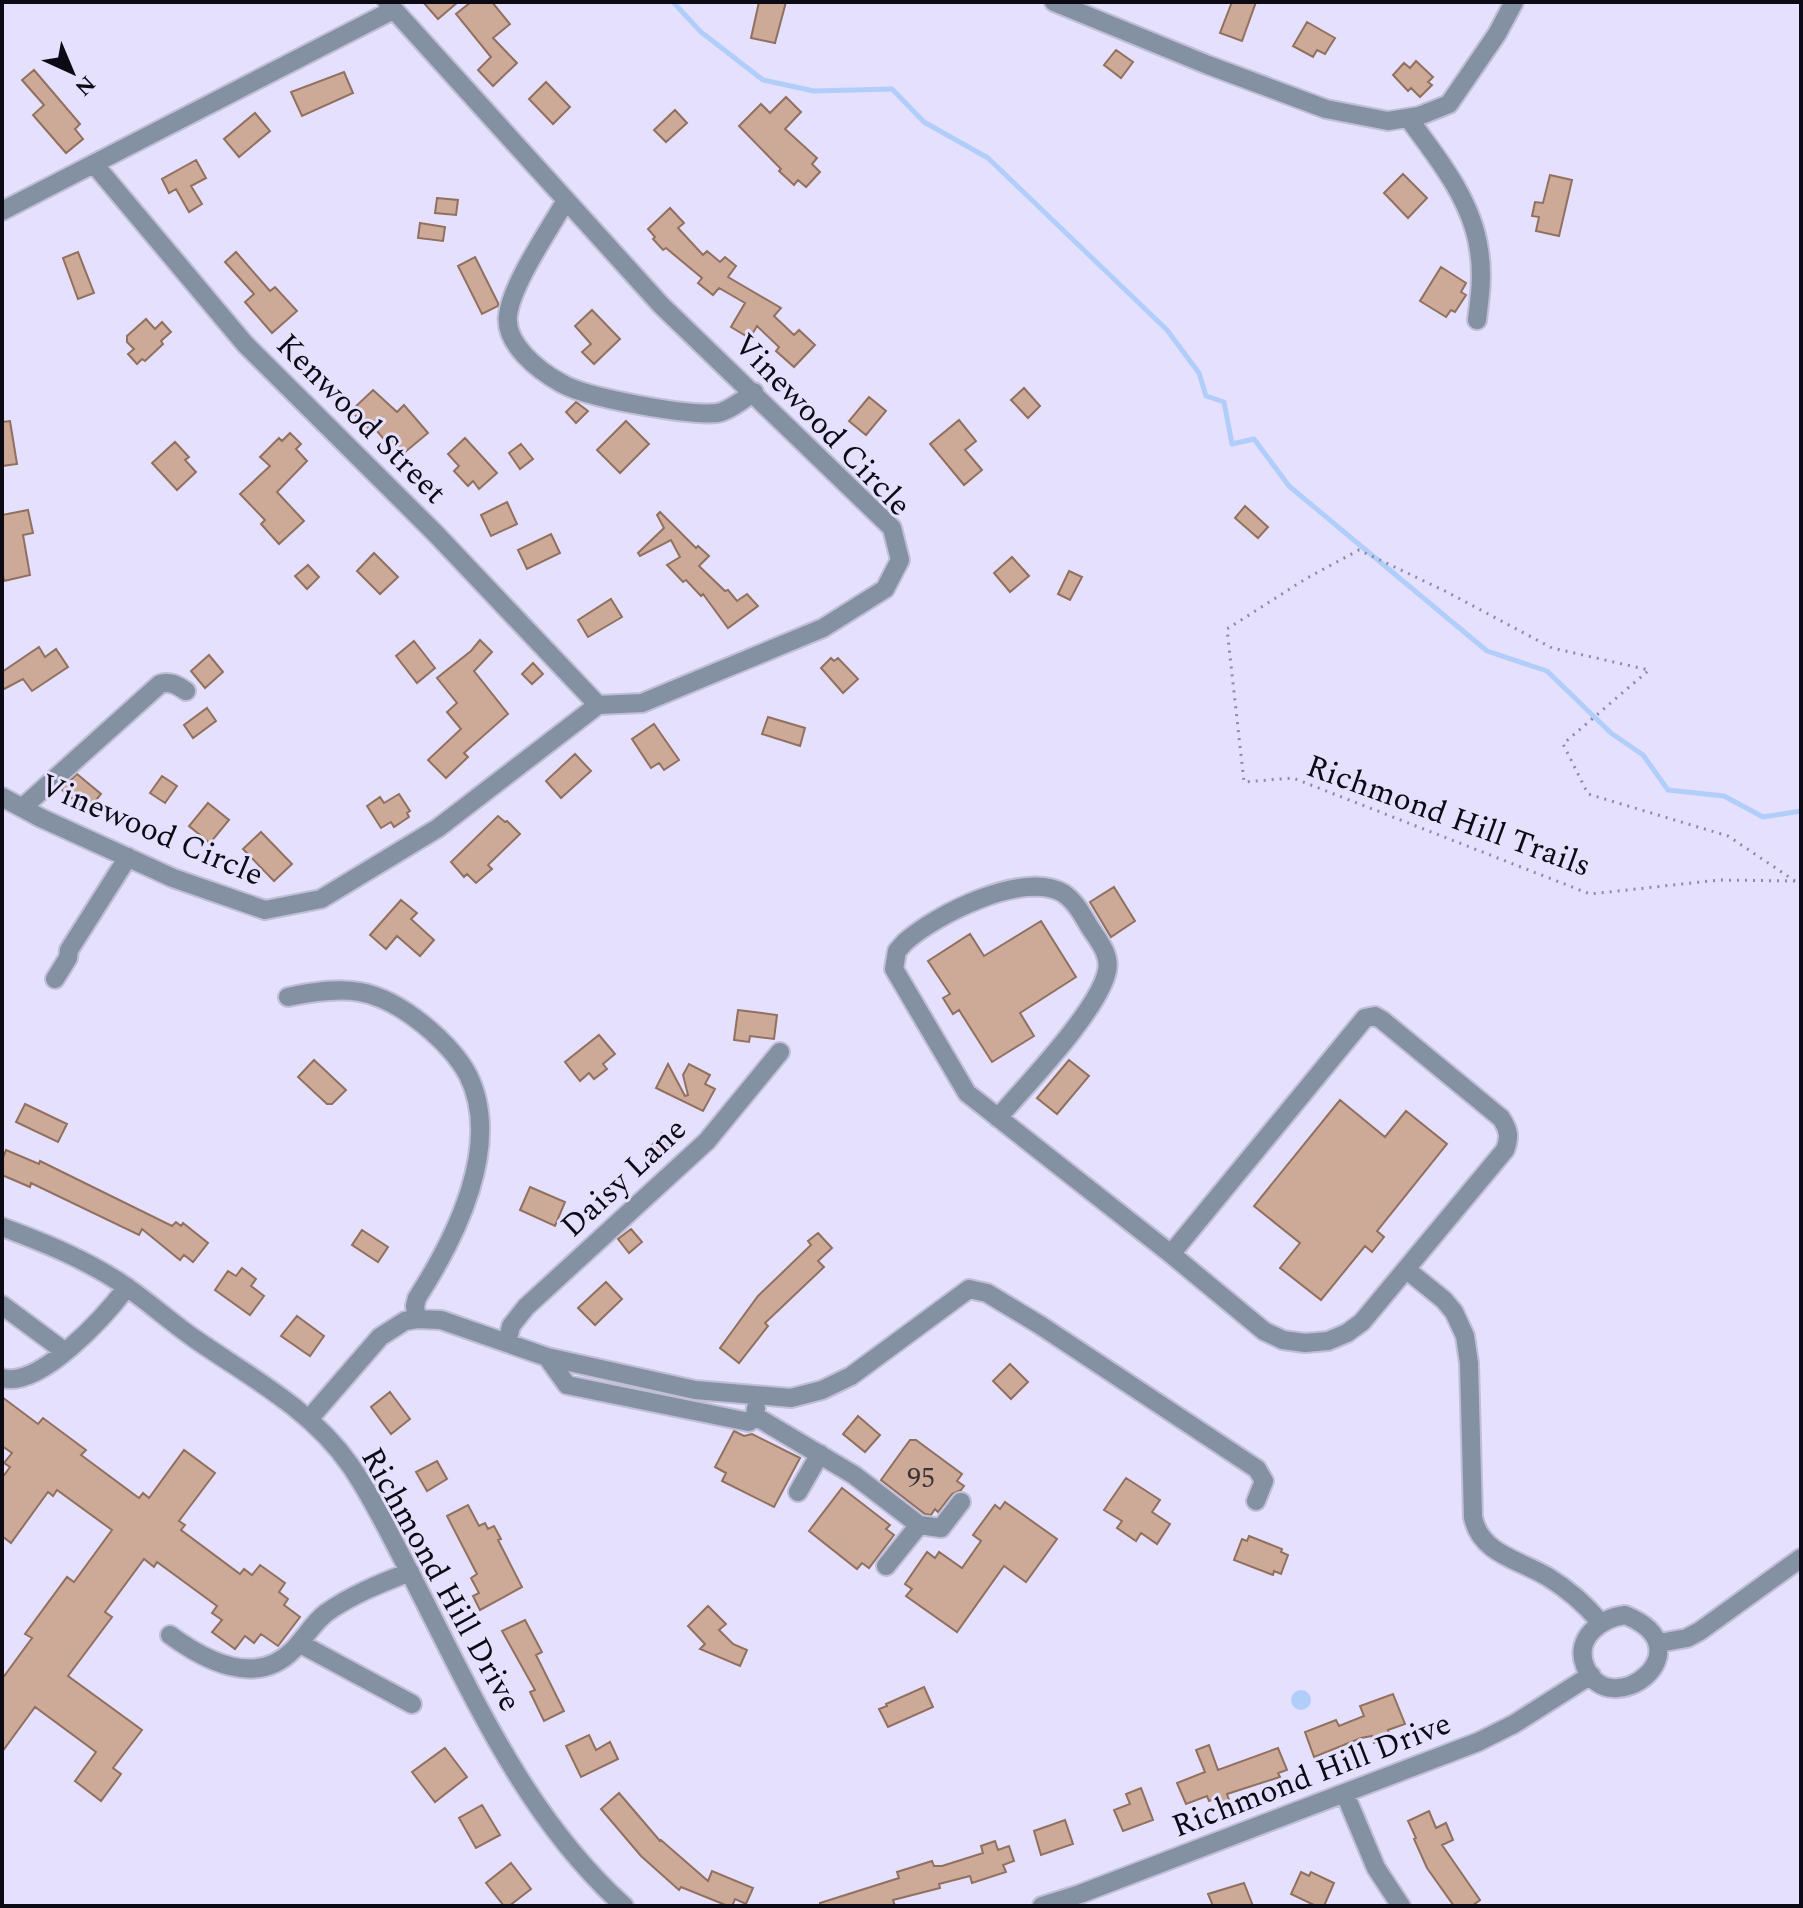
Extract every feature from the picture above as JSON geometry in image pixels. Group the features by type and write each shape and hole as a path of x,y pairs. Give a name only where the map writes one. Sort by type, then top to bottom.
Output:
{"street":[{"path":"1054,2 1326,109 1388,121 1408,118 1449,104 1497,34 1514,2"},
{"path":"2,211 390,6"},
{"name":"Vinewood Circle","path":"2,797 173,878 265,910 321,899 438,828 598,705 642,703 823,628 885,589 900,560 892,528 661,305 390,6"},
{"path":"1408,118 1458,191 1468,215 1479,248 1481,281 1477,320"},
{"name":"Kenwood Street","path":"94,164 245,344 435,533 598,705"},
{"path":"566,200 519,284 508,315 510,334 519,351 562,384 627,403 719,413 754,392"},
{"path":"22,808 160,684 177,684 186,691"},
{"path":"55,979 68,958 69,950 128,857"},
{"path":"998,1118 1079,1023 1107,971 1106,954 1078,908 1063,893 1041,887 970,900 905,942 894,961 894,969 901,983 967,1093 998,1118 1171,1254 1264,1331 1283,1340 1305,1343 1328,1341 1362,1322 1505,1150 1508,1128 1501,1118 1375,1016 1365,1018 1171,1254"},
{"path":"288,997 343,989 366,992 385,1000 435,1035 459,1061 472,1086 479,1116 479,1139 470,1188 453,1236 417,1298 417,1319"},
{"name":"Daisy Lane","path":"507,1343 511,1326 526,1307 707,1141 780,1052"},
{"name":"Richmond Hill Drive","path":"2,1227 37,1240 127,1287 309,1419 348,1463 379,1512 508,1763 551,1829 624,1906"},
{"path":"1407,1270 1444,1300 1454,1312 1465,1336 1469,1363 1473,1517 1479,1534 1492,1549 1546,1575 1571,1592 1600,1622"},
{"path":"2,1378 22,1377 64,1351 99,1321 127,1287"},
{"path":"309,1419 380,1337 394,1326 417,1319 441,1320 547,1357 695,1390 791,1398 822,1390 851,1376 969,1289 987,1293 1040,1325 1257,1469 1264,1481 1256,1501"},
{"path":"2,1305 64,1351"},
{"path":"547,1357 567,1385 749,1422 755,1416 756,1397"},
{"path":"755,1416 775,1431 854,1475 919,1525 941,1528 961,1502"},
{"path":"798,1492 820,1454"},
{"path":"886,1566 919,1525"},
{"path":"1659,1643 1687,1638 1700,1631 1801,1558"},
{"path":"170,1635 193,1652 218,1664 241,1669 266,1665 282,1659 326,1614 378,1584 410,1572"},
{"path":"1625,1615 1650,1630 1659,1643 1657,1660 1650,1673 1631,1686 1615,1689 1601,1685 1591,1675 1584,1665 1582,1648 1588,1635 1600,1622 1625,1615"},
{"path":"299,1643 412,1704"},
{"name":"Richmond Hill Drive","path":"1042,1906 1082,1900 1478,1742 1514,1724 1591,1675"},
{"path":"1345,1794 1376,1868 1401,1906"}],"path":[{"name":"Richmond Hill Trails","path":"1795,881 1719,880 1590,894 1293,778 1244,782 1227,629 1307,578 1359,550 1552,648 1649,670 1563,744 1588,794 1728,836 1801,885"}],"water":[{"path":"1301,1690 1308,1693 1311,1700 1308,1707 1301,1710 1294,1707 1291,1700 1294,1693"}],"building":[{"path":"423,2 458,2 438,19"},
{"path":"471,2 492,2 510,24 493,38 517,63 493,86 478,70 491,57 456,14"},
{"path":"759,2 786,2 775,43 751,38"},
{"path":"1232,2 1256,2 1242,41 1220,33"},
{"path":"1307,22 1335,38 1325,54 1317,50 1313,57 1293,46"},
{"path":"1116,50 1133,62 1121,78 1104,65"},
{"path":"1416,61 1433,77 1428,82 1432,85 1420,97 1411,88 1408,91 1393,75 1404,63 1410,68"},
{"path":"34,70 80,124 75,129 83,139 66,153 33,115 44,105 22,80"},
{"path":"344,72 353,93 302,116 291,92"},
{"path":"546,82 570,107 553,124 529,99"},
{"path":"786,97 801,112 785,129 817,158 812,164 820,172 806,187 798,180 794,185 739,126 761,104 770,113"},
{"path":"675,110 687,123 666,142 654,130"},
{"path":"255,113 270,131 239,157 224,139"},
{"path":"196,160 206,178 191,186 202,204 189,212 176,189 169,193 162,179"},
{"path":"1403,174 1427,198 1408,218 1384,193"},
{"path":"1550,175 1572,180 1559,236 1536,231 1539,217 1532,216 1535,202 1543,203"},
{"path":"437,198 458,200 456,215 435,213"},
{"path":"670,208 684,223 678,228 703,255 707,251 720,262 725,257 736,266 728,277 781,308 774,316 794,335 799,330 815,345 794,367 776,351 779,347 757,326 751,336 731,327 745,303 719,288 713,295 698,283 702,278 653,239 655,237 648,229"},
{"path":"420,223 445,227 443,241 418,238"},
{"path":"78,252 94,293 78,299 63,258"},
{"path":"236,252 270,291 275,287 297,311 272,333 245,302 254,294 225,262"},
{"path":"475,257 498,303 498,306 482,314 458,266"},
{"path":"1441,267 1466,283 1461,292 1466,295 1455,312 1451,310 1446,317 1420,301"},
{"path":"592,310 620,339 594,364 582,352 591,344 575,326"},
{"path":"146,319 155,329 162,322 171,332 145,361 142,359 137,364 128,354 134,349 127,342 127,336"},
{"path":"1024,388 1040,406 1028,418 1011,400"},
{"path":"373,390 397,412 404,405 428,433 399,457 372,425 369,429 351,411"},
{"path":"869,397 886,411 866,435 849,421"},
{"path":"576,402 588,411 576,423 566,412"},
{"path":"959,420 976,441 965,450 982,470 964,485 930,444"},
{"path":"10,421 17,464 2,466 2,422"},
{"path":"626,421 649,444 620,473 597,450"},
{"path":"290,433 301,444 296,449 307,461 277,492 304,521 279,544 261,524 265,520 240,494 270,466 260,457 279,438 282,441"},
{"path":"465,438 497,473 479,489 473,481 468,486 454,471 459,466 448,454"},
{"path":"175,442 189,457 185,460 196,472 177,490 152,463"},
{"path":"521,444 533,459 520,469 509,453"},
{"path":"507,502 517,524 491,536 481,515"},
{"path":"1245,506 1268,527 1258,538 1235,518"},
{"path":"28,510 33,533 23,535 30,575 4,581 2,515"},
{"path":"660,512 696,548 698,546 709,556 699,566 725,591 728,590 737,601 747,594 758,606 728,628 703,594 701,596 686,580 683,582 667,565 680,557 671,540 640,556 638,553 664,528 657,515"},
{"path":"551,534 560,553 527,569 518,550"},
{"path":"374,553 398,577 380,594 357,571"},
{"path":"1012,557 1029,576 1010,592 994,573"},
{"path":"308,565 319,577 307,589 295,576"},
{"path":"1069,571 1082,577 1070,600 1058,594"},
{"path":"611,599 622,617 588,637 578,620"},
{"path":"480,640 492,652 474,671 508,714 464,753 468,757 446,778 428,760 461,729 447,712 457,703 437,678"},
{"path":"414,641 435,668 417,683 396,656"},
{"path":"39,647 45,657 56,649 68,667 32,691 23,679 2,690 2,672"},
{"path":"209,655 223,672 205,688 191,671"},
{"path":"831,658 834,661 838,658 858,679 843,693 821,668"},
{"path":"533,663 543,674 532,684 522,674"},
{"path":"207,708 216,721 193,738 184,725"},
{"path":"768,717 805,728 800,746 762,734"},
{"path":"654,724 679,760 664,770 659,763 651,768 632,739"},
{"path":"575,754 591,771 561,798 546,781"},
{"path":"77,774 101,794 87,811 61,789"},
{"path":"162,776 177,786 165,803 150,793"},
{"path":"399,794 410,811 407,813 409,817 394,827 391,822 381,828 367,806 380,797 384,803"},
{"path":"208,803 229,820 210,843 189,826"},
{"path":"498,816 520,834 488,865 492,869 476,883 467,874 464,877 451,862"},
{"path":"261,832 292,864 274,881 243,849"},
{"path":"1114,887 1135,921 1111,937 1090,902"},
{"path":"401,900 417,913 411,919 434,940 420,956 397,936 386,949 370,935"},
{"path":"1041,921 1076,977 1020,1013 1034,1036 992,1062 959,1010 953,1014 943,998 950,994 928,961 970,934 984,956"},
{"path":"738,1010 777,1015 774,1039 750,1036 749,1042 734,1040"},
{"path":"599,1035 615,1054 603,1064 607,1069 594,1079 589,1073 580,1081 565,1062"},
{"path":"314,1060 346,1090 332,1104 327,1104 298,1077"},
{"path":"1069,1060 1089,1076 1057,1114 1037,1098"},
{"path":"668,1064 685,1096 688,1095 683,1075 689,1064 710,1075 705,1084 715,1089 703,1111 656,1088"},
{"path":"1340,1100 1385,1137 1406,1111 1447,1144 1377,1231 1384,1237 1372,1252 1365,1246 1321,1300 1280,1268 1300,1243 1254,1206"},
{"path":"25,1104 67,1124 58,1142 16,1122"},
{"path":"662,1133 672,1141 662,1155 651,1146"},
{"path":"6,1150 39,1164 40,1161 172,1226 176,1222 181,1226 183,1223 208,1243 193,1262 184,1255 180,1260 142,1229 139,1235 31,1183 30,1187 2,1175"},
{"path":"530,1187 565,1202 555,1226 520,1210"},
{"path":"631,1229 642,1242 629,1253 618,1239"},
{"path":"362,1230 388,1247 378,1262 352,1245"},
{"path":"818,1233 832,1248 818,1261 824,1267 765,1323 768,1326 739,1363 720,1348 758,1296 811,1245 808,1241"},
{"path":"242,1268 256,1279 251,1286 264,1296 250,1315 215,1290 228,1271 236,1276"},
{"path":"606,1282 622,1299 595,1325 578,1308"},
{"path":"297,1316 324,1336 310,1356 281,1336"},
{"path":"1010,1364 1028,1382 1011,1399 993,1381"},
{"path":"390,1392 410,1419 391,1434 371,1407"},
{"path":"2,1397 38,1424 43,1418 86,1450 81,1455 139,1498 143,1493 149,1498 184,1450 215,1473 179,1521 185,1525 181,1530 240,1574 244,1569 252,1575 260,1565 285,1583 279,1592 288,1599 284,1605 300,1617 278,1646 261,1634 254,1643 245,1636 235,1649 212,1632 222,1620 212,1613 217,1606 157,1562 154,1567 144,1559 105,1612 112,1617 68,1676 142,1730 113,1768 121,1774 101,1801 75,1781 96,1752 35,1707 2,1752 2,1679 32,1638 25,1634 67,1577 74,1582 112,1530 57,1490 53,1496 48,1492 11,1543 2,1536 2,1478 10,1467 4,1463 12,1453 2,1446"},
{"path":"858,1416 880,1435 865,1452 843,1434"},
{"path":"734,1431 744,1436 752,1434 800,1458 774,1507 722,1481 726,1473 715,1467"},
{"path":"910,1440 916,1440 962,1474 957,1481 964,1486 961,1490 952,1494 938,1512 935,1509 931,1515 925,1514 881,1480"},
{"path":"437,1461 447,1479 427,1491 416,1472"},
{"path":"1126,1478 1160,1500 1152,1512 1170,1524 1157,1544 1141,1533 1136,1541 1117,1528 1122,1521 1104,1510"},
{"path":"842,1488 890,1525 886,1529 894,1535 869,1568 862,1563 857,1569 809,1531"},
{"path":"1005,1502 1057,1539 1026,1582 1004,1566 957,1632 906,1596 912,1589 905,1584 927,1552 935,1558 939,1552 962,1568 981,1541 973,1535 995,1505 1000,1509"},
{"path":"468,1505 479,1526 485,1523 488,1529 494,1526 522,1587 480,1610 473,1596 479,1593 471,1578 477,1574 447,1516"},
{"path":"1249,1536 1282,1549 1281,1552 1288,1555 1281,1574 1274,1571 1273,1575 1234,1560 1242,1539 1247,1541"},
{"path":"708,1606 726,1624 719,1630 733,1644 747,1650 740,1666 700,1649 705,1644 688,1626"},
{"path":"525,1620 542,1652 536,1655 564,1711 544,1721 530,1692 535,1690 502,1631"},
{"path":"924,1687 933,1707 888,1727 879,1709"},
{"path":"1393,1694 1405,1724 1388,1730 1390,1737 1374,1743 1372,1736 1361,1738 1314,1757 1305,1732 1336,1720 1339,1726 1364,1716 1360,1706"},
{"path":"589,1735 596,1750 610,1742 618,1759 581,1777 566,1746"},
{"path":"1209,1745 1218,1770 1278,1748 1287,1770 1278,1773 1280,1777 1227,1794 1229,1800 1217,1804 1214,1799 1209,1801 1207,1796 1186,1804 1177,1783 1205,1772 1196,1750"},
{"path":"445,1748 467,1777 435,1802 412,1772"},
{"path":"1141,1788 1153,1820 1123,1831 1114,1810 1130,1804 1126,1794"},
{"path":"619,1793 660,1841 708,1881 712,1871 753,1888 746,1904 735,1899 735,1906 728,1906 681,1887 679,1890 641,1856 601,1809"},
{"path":"482,1805 500,1835 476,1848 459,1818"},
{"path":"1429,1811 1436,1828 1446,1823 1453,1840 1442,1845 1480,1900 1472,1906 1454,1906 1427,1868 1408,1821"},
{"path":"1065,1820 1073,1844 1041,1855 1034,1831"},
{"path":"995,1841 998,1850 1009,1846 1014,1861 1003,1865 1006,1872 972,1883 970,1876 939,1884 940,1888 893,1900 895,1906 820,1906 820,1903 899,1878 897,1872 932,1861 934,1866 942,1866 983,1853 981,1846"},
{"path":"511,1863 531,1889 509,1906 504,1906 486,1883"},
{"path":"1301,1872 1309,1876 1311,1872 1334,1883 1324,1906 1316,1906 1291,1894"},
{"path":"1244,1883 1253,1906 1213,1906 1208,1894"}],"waterway":[{"path":"673,2 701,32 763,80 814,91 892,89 924,122 988,158 1167,330 1199,373 1206,396 1224,402 1232,444 1254,439 1289,486 1487,651 1547,671 1611,733 1643,755 1668,790 1724,796 1763,817 1801,811"}]}
